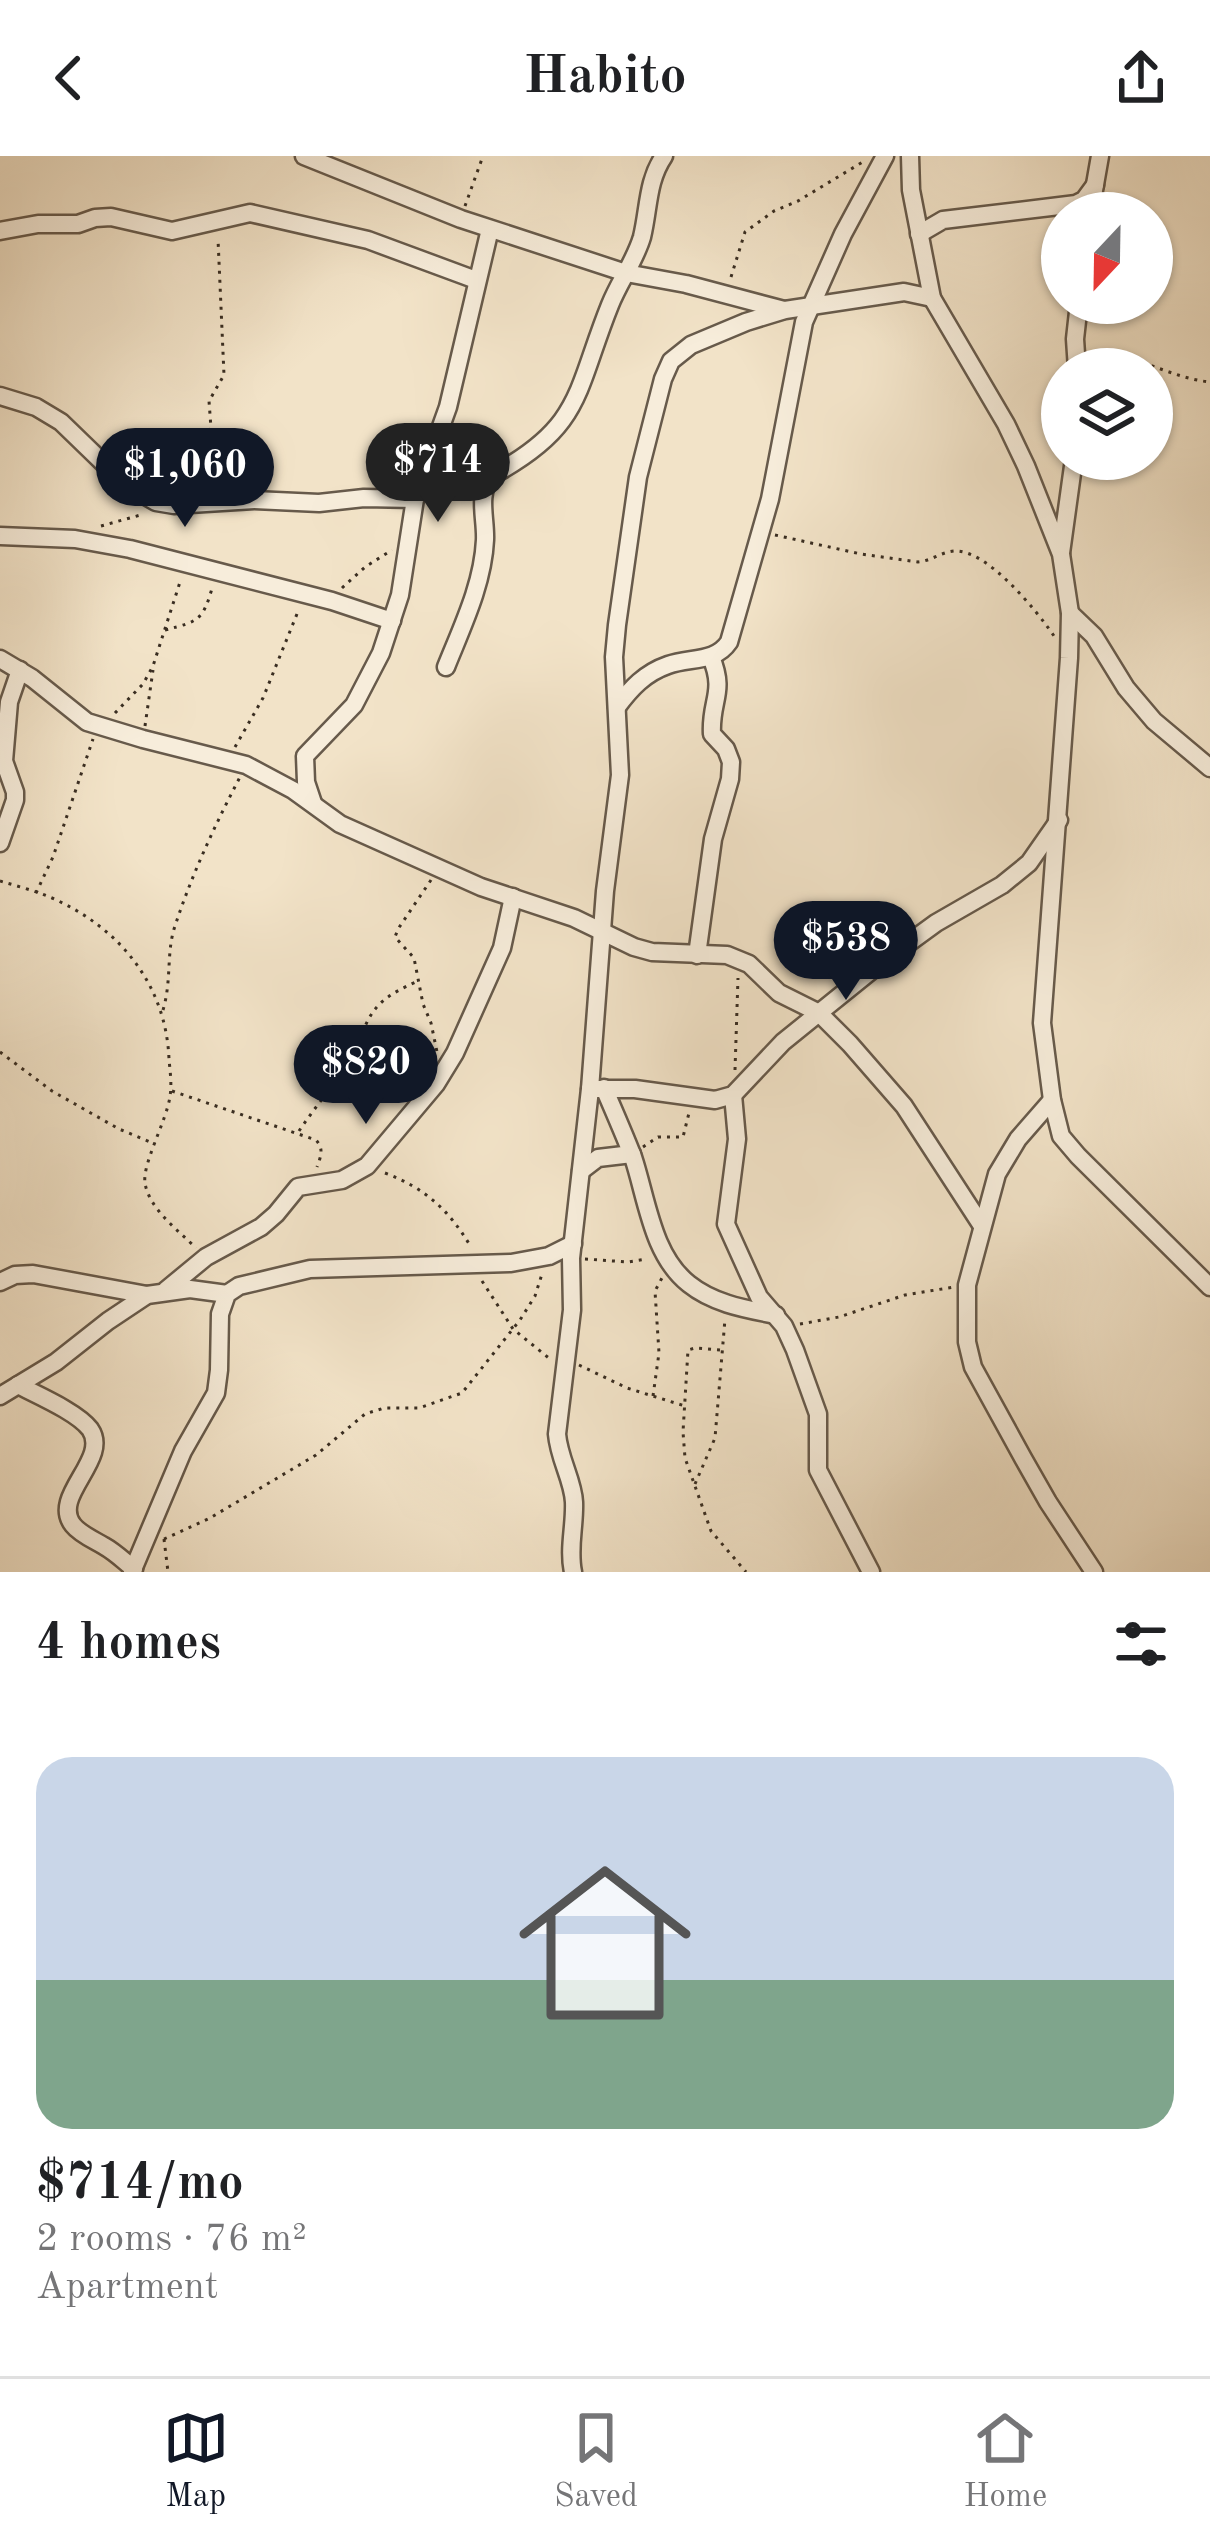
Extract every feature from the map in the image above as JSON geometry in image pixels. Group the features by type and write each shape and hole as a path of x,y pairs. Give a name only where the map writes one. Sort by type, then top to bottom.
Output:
{"street":[{"path":"304,156 461,219 626,273 785,310"},
{"path":"446,667 482,568 486,482 545,440 568,415 642,236 653,177 664,156"},
{"path":"616,708 647,675 669,664 711,657 723,652 729,642 761,532 804,322 843,233 885,156"},
{"path":"910,156 911,190 932,298 1006,424 1061,554 1070,613 1069,658 1042,1023 1061,1136 1210,1287"},
{"path":"1094,192 1100,156"},
{"path":"920,234 943,220 1076,204 1095,185"},
{"path":"0,231 112,217 172,231 250,213 368,240 476,280"},
{"path":"314,803 305,782 305,756 354,705 392,621 415,499 448,407 490,229"},
{"path":"573,1572 573,1490 556,1434 572,1310 572,1251 581,1171 597,1088 601,929 620,775 614,657 638,477 663,379 671,361 691,345 785,310 904,292 932,298"},
{"path":"0,395 62,422 140,496 174,505 415,499"},
{"path":"1061,554 1071,480"},
{"path":"0,536 75,538 187,563 392,621"},
{"path":"1070,613 1094,635 1126,688 1154,721 1210,768"},
{"path":"697,955 713,838 731,762 712,734 719,686 711,657"},
{"path":"8,660 87,722 237,762 314,803 340,824 439,868 652,952 739,958 779,993 819,1013 904,1106 982,1226"},
{"path":"0,843 15,800 4,761 8,660"},
{"path":"597,1088 715,1100 735,1092 819,1013 936,923 1016,874 1059,819"},
{"path":"166,1290 206,1257 260,1227 298,1187 343,1180 367,1166 436,1084 455,1053 502,948 513,898"},
{"path":"597,1088 631,1152 669,1261 686,1283 728,1305 780,1321"},
{"path":"735,1092 737,1139 726,1224 759,1297 780,1321 818,1414 818,1470 871,1572"},
{"path":"1052,1100 1004,1160 990,1195 967,1285 967,1342 973,1367 1048,1502 1094,1572"},
{"path":"581,1171 598,1158 631,1152"},
{"path":"17,1384 89,1428 94,1454 75,1487 70,1520 133,1570 183,1451 212,1405 219,1370 220,1314 227,1294 239,1286 310,1269 511,1263 572,1251"},
{"path":"0,1282 33,1274 147,1295"},
{"path":"0,1396 56,1362 147,1295 190,1289 227,1294"}],"path":[{"path":"461,219 483,156"},
{"path":"726,294 745,232 873,156"},
{"path":"200,502 197,448 211,428 209,400 224,375 218,220"},
{"path":"1173,373 1210,382"},
{"path":"75,538 105,524 174,505"},
{"path":"761,532 918,562 949,551 977,556 1010,585 1069,658"},
{"path":"332,602 364,567 409,541"},
{"path":"143,739 153,666 187,563"},
{"path":"165,629 202,616 217,572"},
{"path":"162,1011 170,989 174,928 304,595"},
{"path":"36,892 99,727 143,684 153,666"},
{"path":"436,1084 436,1045 414,958 395,937 439,868"},
{"path":"0,881 53,898 100,926 127,950 162,1011 171,1090 145,1181 166,1217 206,1257"},
{"path":"735,1092 739,958"},
{"path":"298,1133 349,1059 367,1017 376,1006 418,981"},
{"path":"0,1052 52,1091 119,1129 157,1144"},
{"path":"171,1090 316,1140 322,1146 308,1184"},
{"path":"631,1152 658,1137 683,1137 691,1099"},
{"path":"367,1166 410,1182 438,1202 459,1227 513,1329 566,1365 686,1406"},
{"path":"572,1251 628,1262 669,1261 655,1291 658,1353 653,1396"},
{"path":"168,1572 164,1539 228,1508 316,1455 364,1414 384,1408 419,1408 462,1393 535,1296 549,1256"},
{"path":"780,1321 839,1317 905,1295 967,1285"},
{"path":"694,1485 715,1438 728,1305"},
{"path":"720,1350 688,1350 685,1458 711,1531 746,1572"}]}
